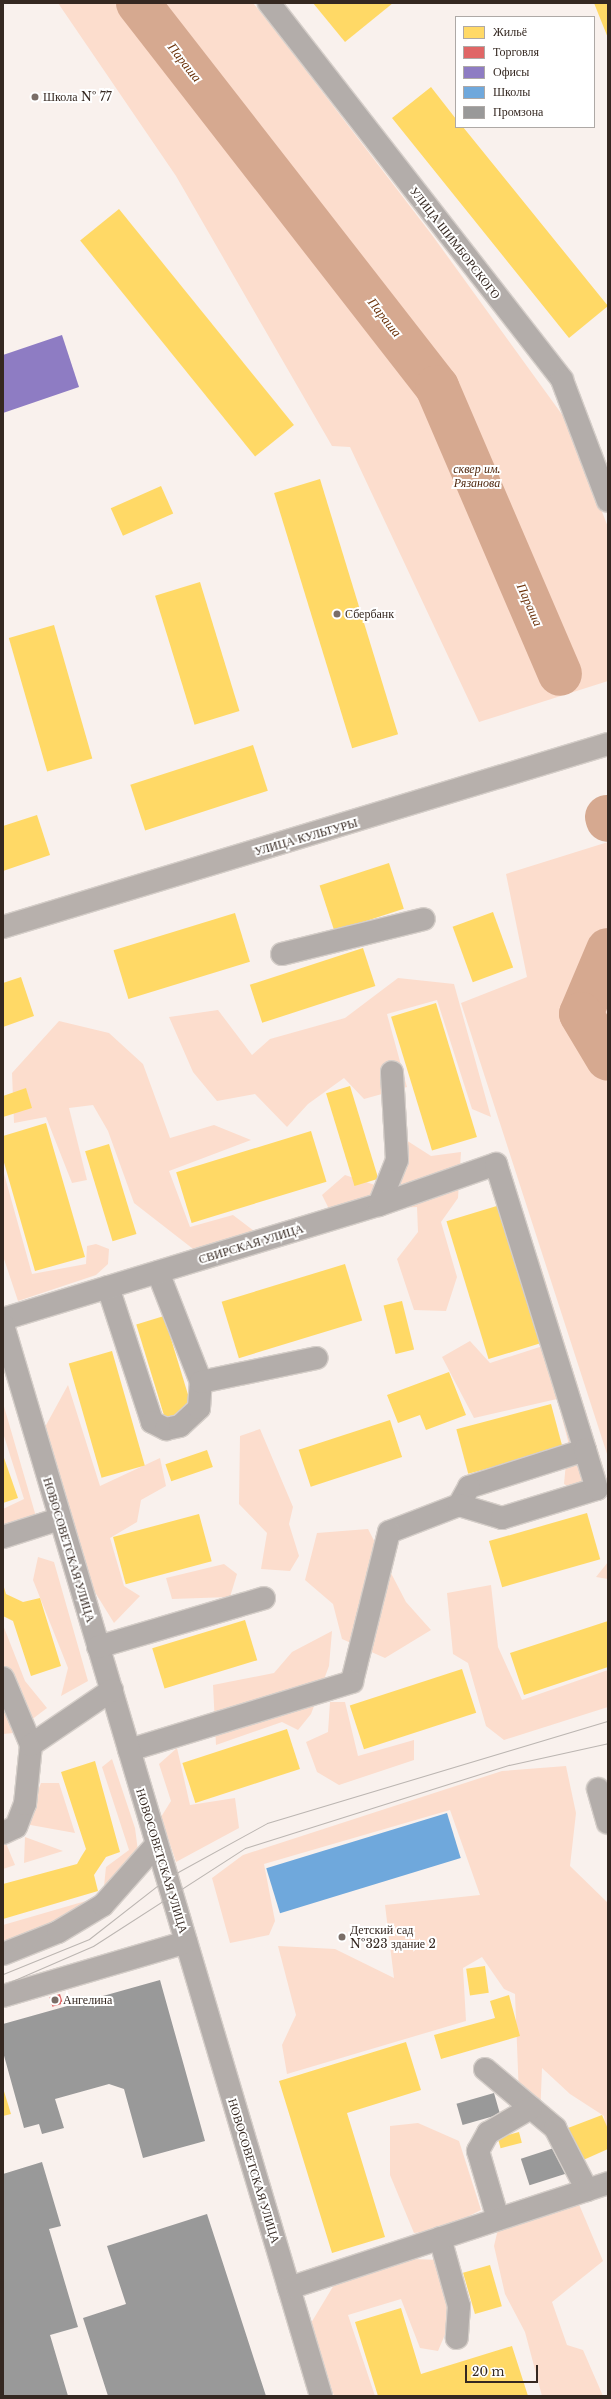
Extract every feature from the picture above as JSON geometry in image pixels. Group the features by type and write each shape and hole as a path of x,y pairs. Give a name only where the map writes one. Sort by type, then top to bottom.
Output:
{"main road":[{"name":"УЛИЦА КУЛЬТУРЫ","path":"3,927 608,744"}],"street":[{"name":"УЛИЦА ШИМБОРСКОГО","path":"269,3 562,380 608,501"},
{"path":"282,954 424,919"},
{"path":"379,1205 397,1160 392,1072"},
{"name":"СВИРСКАЯ УЛИЦА","path":"3,1319 379,1205 496,1164 585,1450"},
{"path":"108,1287 152,1422 166,1429 180,1426 199,1408 201,1382 158,1272"},
{"name":"НОВОСОВЕТСКАЯ УЛИЦА","path":"3,1326 59,1519 112,1690 321,2396"},
{"path":"201,1382 317,1358"},
{"path":"129,1750 352,1682 389,1532 459,1505 502,1518 597,1490 585,1450 469,1487 459,1505"},
{"path":"3,1537 59,1519"},
{"path":"98,1647 264,1598"},
{"path":"3,1678 31,1745 25,1804 16,1827 3,1833"},
{"path":"31,1745 112,1690"},
{"path":"598,1788 608,1823"},
{"path":"3,1954 58,1932 103,1904 157,1844"},
{"path":"3,1996 186,1942"},
{"path":"485,2069 555,2128 587,2190"},
{"path":"498,2219 478,2151 488,2133 531,2108"},
{"path":"289,2288 608,2183"},
{"path":"440,2238 459,2306 457,2338"}],"green space":[{"name":"сквер им. Рязанова","path":"58,3 253,3 432,235 566,420 608,527 608,681 479,722 350,447 332,446 176,176"},
{"path":"608,842 608,941 578,1015 608,1064 608,1457 461,1003 527,977 506,874"},
{"path":"608,957 608,1051 584,1013"},
{"path":"398,978 454,984 491,1117 472,1109 437,1000 387,1014 407,1087 364,1099 344,1078 308,1104 287,1127 255,1094 217,1101 193,1072 169,1017 218,1010 252,1055 270,1039 345,1018"},
{"path":"59,1021 109,1033 143,1064 170,1138 214,1125 251,1140 169,1171 190,1227 233,1215 258,1234 197,1252 134,1203 108,1131 93,1105 69,1108 87,1180 72,1183 46,1117 14,1123 12,1073"},
{"path":"406,1140 431,1156 461,1152 458,1198 441,1222 457,1277 446,1311 414,1310 397,1259 418,1232 417,1207 330,1211 322,1195 345,1175 378,1186"},
{"path":"3,1170 32,1274 86,1264 87,1246 96,1244 109,1249 108,1264 96,1275 18,1301 3,1256"},
{"path":"538,1257 608,1483 608,1496 588,1498 564,1484 568,1441 557,1399 474,1418 442,1357 470,1341 490,1363 546,1345 525,1272"},
{"path":"68,1385 100,1486 160,1458 166,1486 141,1500 137,1522 110,1538 124,1586 140,1596 114,1623 93,1589 45,1427"},
{"path":"3,1403 37,1520 3,1545 3,1509 24,1499 3,1433"},
{"path":"260,1429 293,1507 289,1524 299,1556 290,1571 261,1569 267,1533 239,1504 240,1436"},
{"path":"368,1529 406,1602 431,1630 385,1658 342,1639 333,1604 305,1580 317,1533"},
{"path":"38,1557 54,1562 88,1681 61,1696 68,1668 33,1580"},
{"path":"608,1562 608,1579 596,1577"},
{"path":"224,1564 237,1574 230,1597 172,1599 166,1578"},
{"path":"491,1585 498,1647 522,1700 608,1670 608,1707 504,1740 486,1726 468,1663 453,1654 447,1593"},
{"path":"3,1625 25,1681 47,1708 14,1733 3,1734"},
{"path":"332,1631 329,1666 311,1714 298,1730 282,1722 216,1745 213,1685 274,1673 292,1652"},
{"path":"330,1702 345,1702 358,1756 414,1740 414,1760 339,1785 317,1772 306,1742 328,1732"},
{"path":"177,1748 190,1805 235,1798 239,1828 176,1862 161,1817 171,1801 159,1764"},
{"path":"112,1759 135,1828 141,1874 115,1904 79,1931 3,1951 3,1925 103,1896 106,1867 129,1850 102,1767"},
{"path":"566,1766 576,1813 570,1866 608,1903 608,2155 604,2116 570,2094 542,2068 540,2119 520,2122 515,1994 504,1989 482,1957 463,1968 466,2021 287,2074 282,2045 296,2015 278,1946 335,1949 394,1978 385,1905 480,1895 450,1810 264,1864 275,1921 269,1935 230,1943 212,1878 243,1855 502,1771"},
{"path":"41,1783 59,1783 75,1833 25,1824"},
{"path":"3,1836 15,1865 3,1869"},
{"path":"25,1837 63,1851 24,1863"},
{"path":"418,2123 459,2141 481,2210 443,2229 414,2233 390,2175 390,2126"},
{"path":"578,2202 603,2261 552,2302 567,2345 583,2350 603,2396 542,2396 525,2332 505,2294 494,2246 498,2229"},
{"path":"412,2259 441,2260 454,2313 438,2351 420,2348 401,2299 348,2315 375,2396 334,2396 311,2323 337,2280"}],"building: Жильё":[{"path":"313,3 393,3 345,42"},
{"path":"594,3 608,3 608,38"},
{"path":"431,87 455,118 455,128 464,128 608,306 569,338 392,118"},
{"path":"119,209 294,425 255,457 80,240"},
{"path":"320,479 398,734 352,748 274,493"},
{"path":"161,486 173,513 123,536 111,508"},
{"path":"200,582 239,711 195,725 155,596"},
{"path":"54,625 92,759 47,772 9,638"},
{"path":"253,745 268,791 145,831 130,785"},
{"path":"37,815 50,855 3,871 3,826"},
{"path":"389,863 404,909 334,931 320,886"},
{"path":"493,912 513,967 473,982 453,927"},
{"path":"235,913 250,962 128,999 114,950"},
{"path":"363,948 375,986 262,1023 250,985"},
{"path":"21,977 34,1016 3,1027 3,983"},
{"path":"436,1003 477,1137 432,1151 391,1017"},
{"path":"350,1086 378,1179 354,1186 326,1093"},
{"path":"26,1088 32,1108 3,1117 3,1096"},
{"path":"46,1123 85,1257 35,1271 3,1159 3,1136"},
{"path":"311,1131 326,1182 192,1223 176,1172"},
{"path":"109,1144 136,1234 113,1241 85,1151"},
{"path":"500,1205 542,1343 489,1359 446,1221"},
{"path":"345,1264 362,1320 239,1358 222,1302"},
{"path":"402,1301 414,1350 396,1354 384,1306"},
{"path":"164,1316 193,1411 165,1419 136,1324"},
{"path":"112,1351 145,1465 102,1478 69,1363"},
{"path":"449,1372 466,1415 426,1430 420,1415 398,1423 387,1395"},
{"path":"551,1404 563,1448 468,1474 456,1429"},
{"path":"390,1420 402,1457 311,1487 299,1450"},
{"path":"207,1450 213,1467 171,1481 165,1464"},
{"path":"3,1455 18,1498 3,1503"},
{"path":"587,1513 600,1559 502,1587 489,1541"},
{"path":"199,1514 212,1561 126,1584 113,1537"},
{"path":"3,1584 6,1594 23,1602 40,1598 61,1666 31,1676 13,1621 3,1616"},
{"path":"245,1620 257,1660 165,1689 152,1648"},
{"path":"608,1621 608,1667 524,1695 510,1653"},
{"path":"462,1669 476,1713 364,1749 350,1705"},
{"path":"287,1729 300,1769 195,1803 182,1763"},
{"path":"95,1761 120,1852 106,1857 94,1875 98,1891 3,1919 3,1884 77,1864 86,1849 61,1772"},
{"path":"485,1966 489,1993 470,1995 466,1969"},
{"path":"509,1995 520,2036 441,2059 434,2035 495,2018 490,2001"},
{"path":"406,2042 421,2090 347,2113 385,2237 332,2253 279,2081"},
{"path":"3,2088 11,2114 3,2116"},
{"path":"602,2115 608,2129 608,2149 581,2161 568,2128"},
{"path":"519,2132 522,2143 501,2148 498,2138"},
{"path":"490,2265 502,2306 475,2314 463,2273"},
{"path":"401,2308 421,2374 512,2346 528,2396 378,2396 355,2322"}],"building: Торговля":[{"path":"60,1994 63,2004 52,2007 49,1997"}],"building: Офисы":[{"path":"62,335 79,387 3,413 3,355"}],"building: Школы":[{"path":"447,1813 461,1858 280,1913 266,1868"}],"building: Промзона":[{"path":"160,1980 205,2141 143,2158 124,2089 109,2084 55,2099 64,2128 42,2134 39,2124 24,2128 3,2052 3,2024"},
{"path":"494,2093 500,2114 463,2125 457,2104"},
{"path":"557,2147 566,2174 530,2185 521,2159"},
{"path":"42,2162 61,2226 49,2229 78,2327 50,2335 68,2396 3,2396 3,2174"},
{"path":"207,2214 266,2396 108,2396 83,2318 126,2304 107,2246"}],"waterway":[{"name":"Параша","path":"138,3 437,387 560,674"},
{"name":"Параша","path":"608,950 581,1014 608,1059"}],"tram line":[{"path":"3,1974 89,1939 167,1878 267,1823 608,1721"},
{"path":"3,1985 93,1946 245,1848 509,1765 608,1743"}],"place":[{"name":"Школа № 77","path":"35,97"},
{"name":"Сбербанк","path":"337,614"},
{"name":"Детский сад №323 здание 2","path":"342,1937"},
{"name":"Ангелина","path":"55,2000"}]}
